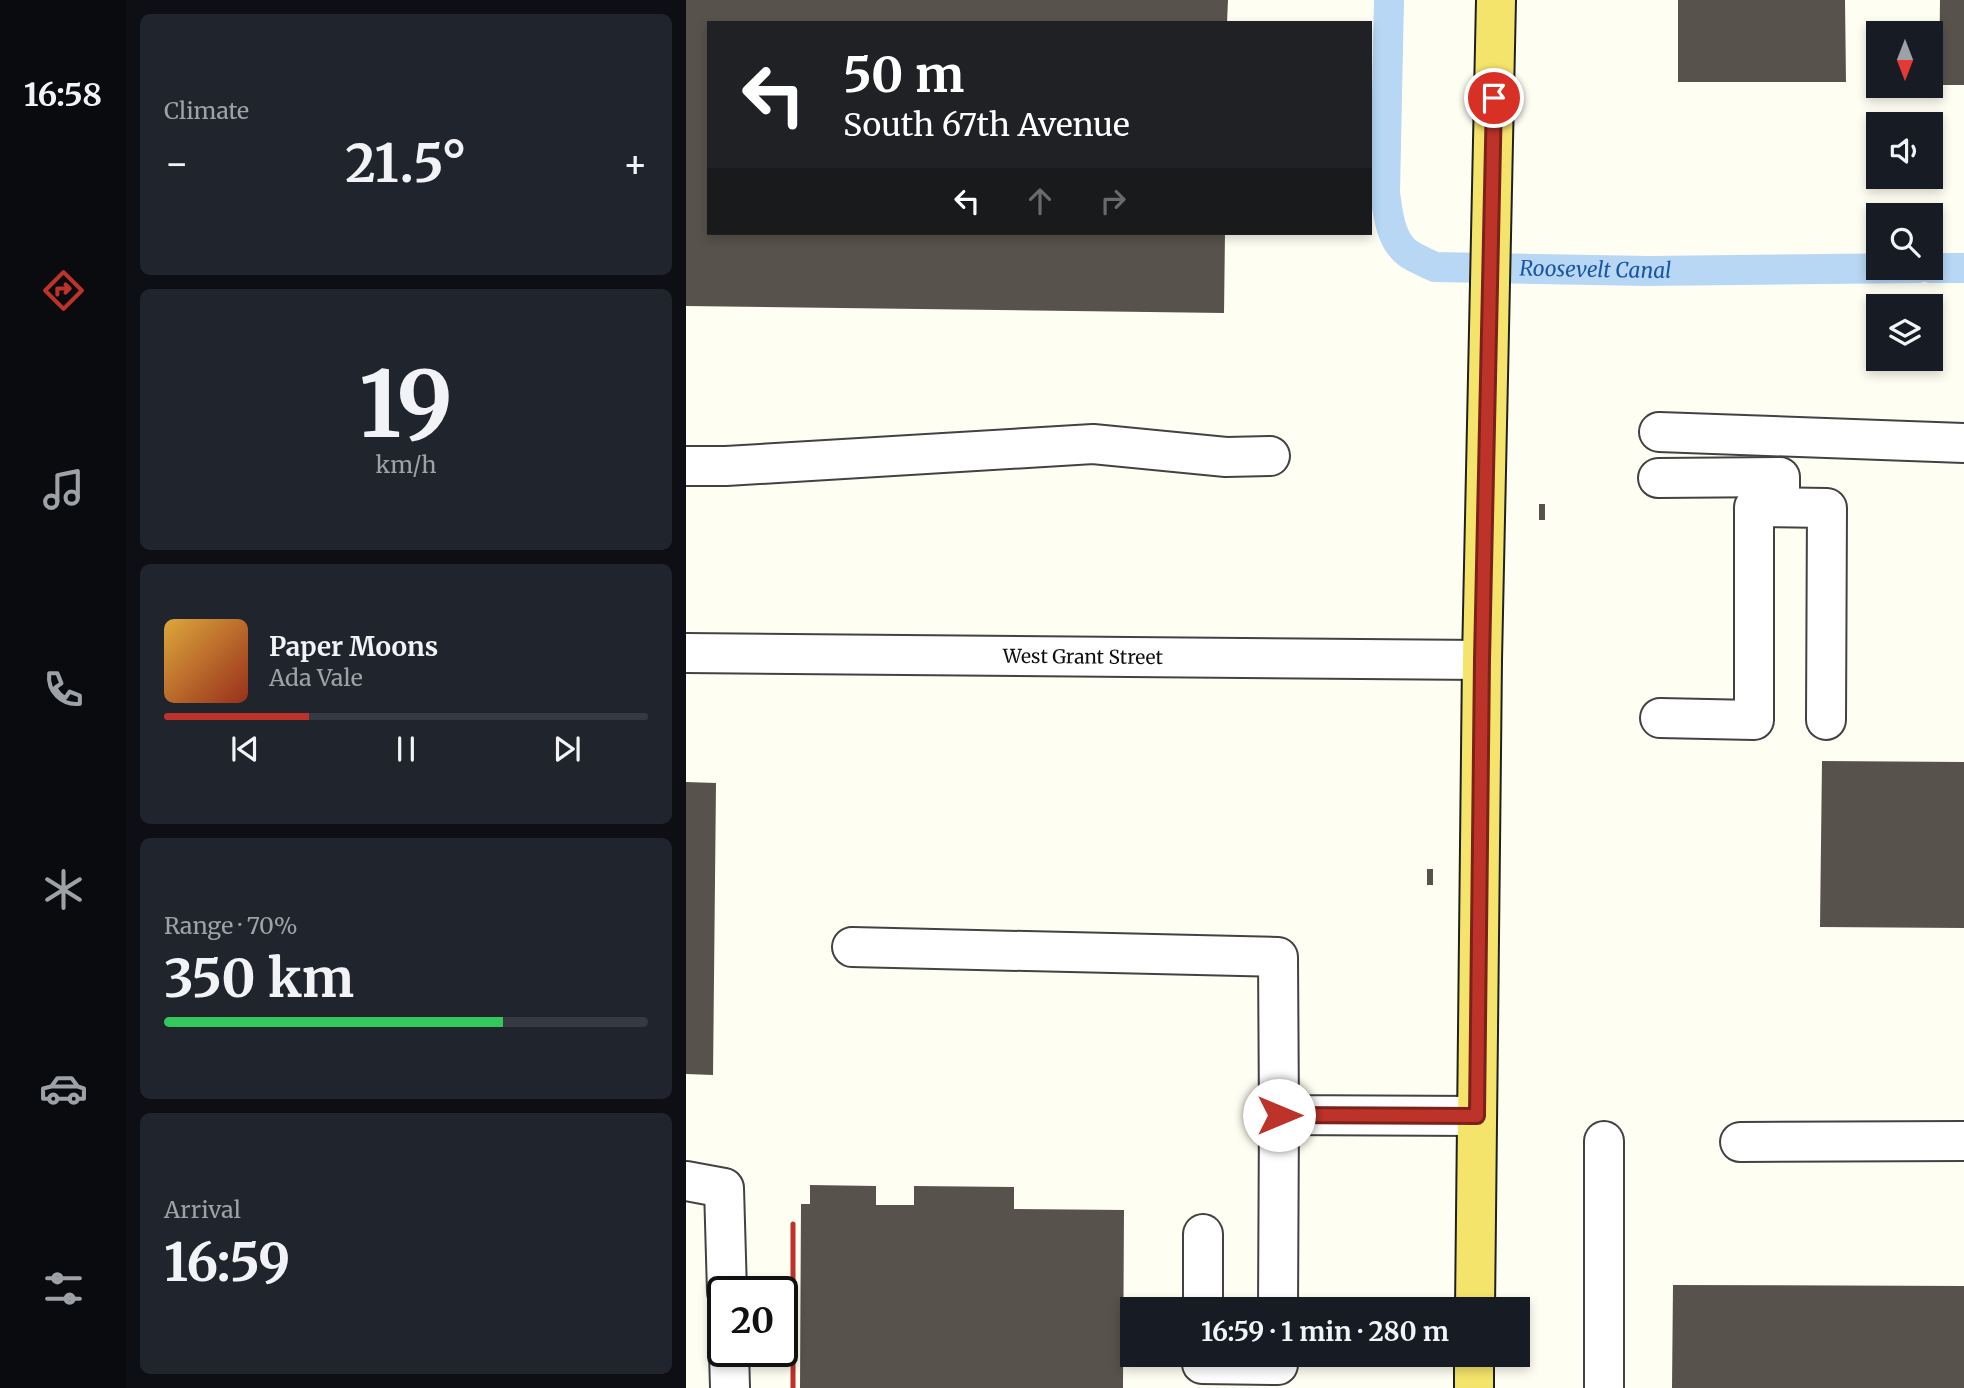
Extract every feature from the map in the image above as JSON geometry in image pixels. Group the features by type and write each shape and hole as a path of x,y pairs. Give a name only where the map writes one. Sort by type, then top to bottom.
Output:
{"main road":[{"path":"1475,1297 1482,660 1496,0"},
{"path":"1474,1367 1474,1388"}],"street":[{"path":"1659,432 1964,443"},
{"path":"686,466 726,466 1093,444 1226,457 1270,456"},
{"path":"1658,478 1780,477 1780,508"},
{"path":"1660,718 1754,720 1754,506 1827,508 1826,720"},
{"name":"West Grant Street","path":"686,653 1482,660"},
{"path":"852,947 1278,957 1278,1297"},
{"path":"1279,1115 1477,1116"},
{"path":"1604,1141 1604,1388"},
{"path":"1740,1142 1964,1141"},
{"path":"686,1181 724,1188 727,1276"},
{"path":"1202,1297 1203,1234"},
{"path":"729,1367 730,1388"},
{"path":"1202,1369 1278,1369"}],"building":[{"path":"686,0 1228,0 1227,21 707,21 707,235 1225,235 1224,313 686,306"},
{"path":"1678,0 1845,0 1846,82 1678,82"},
{"path":"1940,0 1964,0 1964,85 1943,85 1943,21 1940,21"},
{"path":"1539,504 1545,504 1545,520 1539,520"},
{"path":"1822,761 1964,762 1964,928 1820,927"},
{"path":"686,782 716,783 713,1075 686,1074"},
{"path":"1427,869 1433,869 1433,885 1427,885"},
{"path":"810,1185 876,1186 876,1205 914,1205 914,1186 1014,1187 1014,1209 1124,1210 1124,1297 1120,1297 1120,1367 1123,1367 1123,1388 800,1388 801,1204 810,1204"},
{"path":"1673,1285 1964,1286 1964,1388 1672,1388"}],"waterway":[{"name":"Roosevelt Canal","path":"1389,0 1385,193 1394,234 1409,254 1435,267 1648,271 1866,269"},
{"name":"Roosevelt Canal","path":"1943,268 1964,268"}],"railway":[{"path":"793,1224 793,1388"}],"route":[{"path":"1279,1115 1477,1116 1482,660 1494,98"}]}
